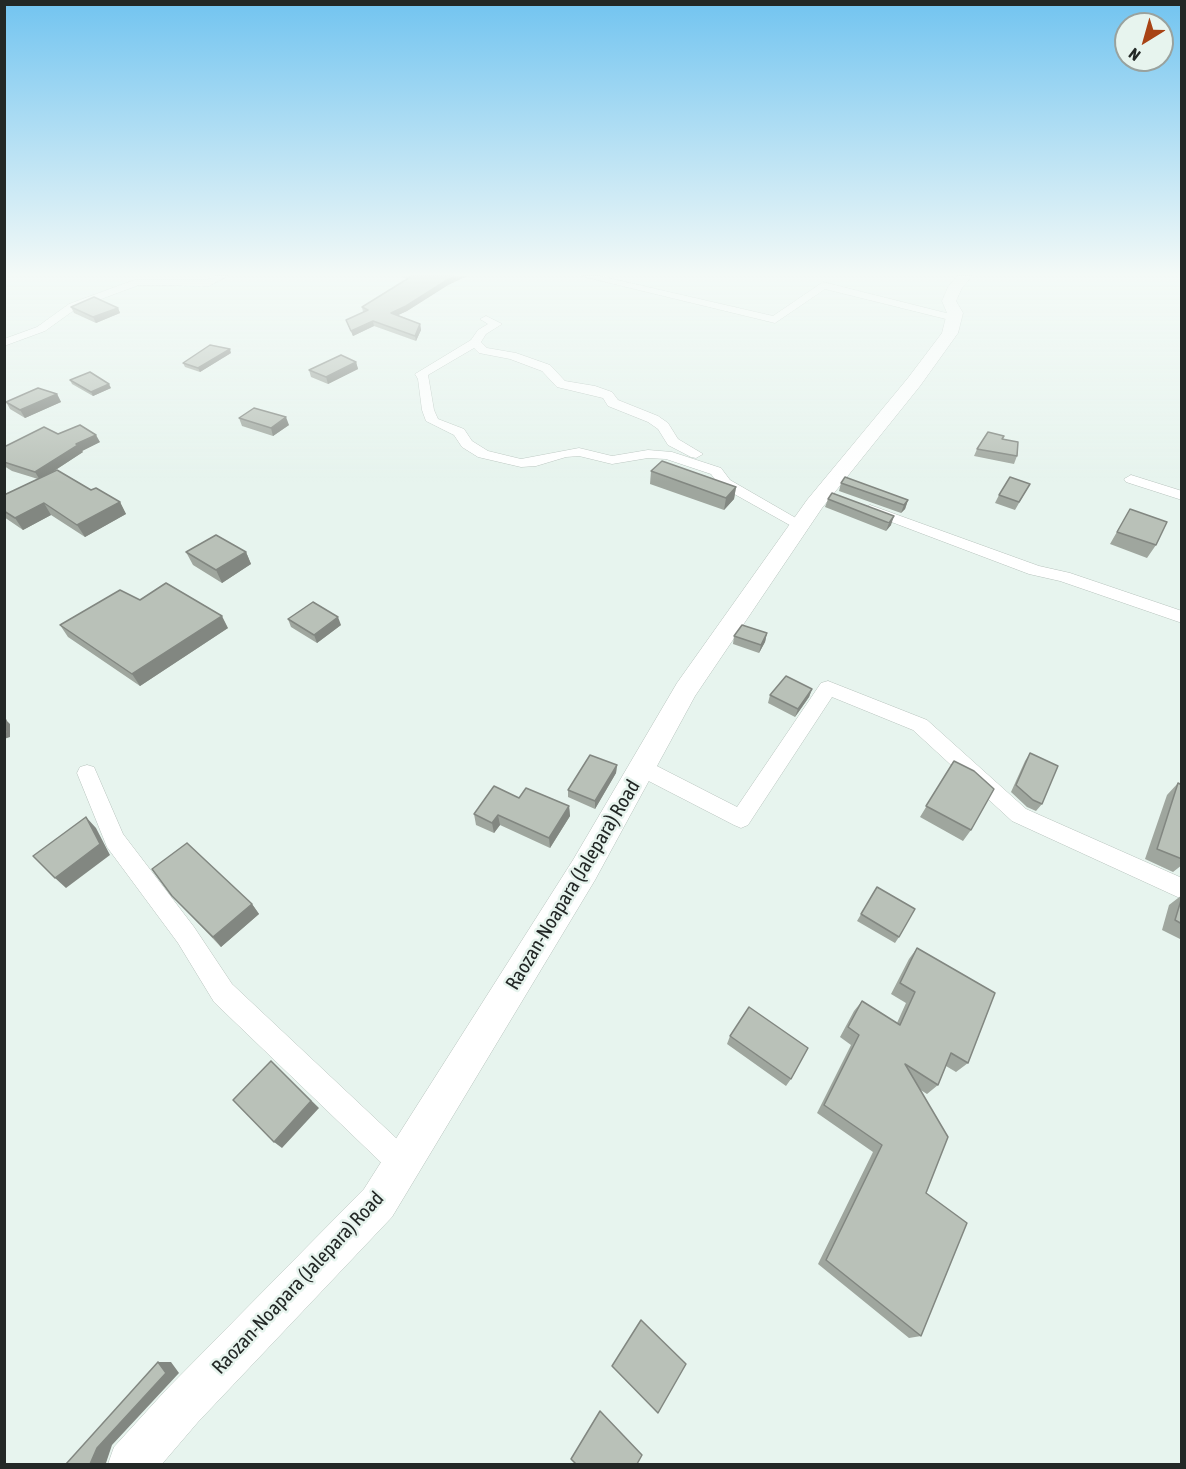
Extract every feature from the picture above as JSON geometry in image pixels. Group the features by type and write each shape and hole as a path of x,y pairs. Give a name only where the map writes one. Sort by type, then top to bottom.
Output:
{"main road":[{"name":"Raozan-Noapara (Jalepara) Road","path":"131,1464 182,1406 378,1203 584,870 686,690 800,525 829,494 942,345"}],"street":[{"path":"471,345 421,374 424,379 428,410 434,422 459,432 466,444 483,454 521,464 565,453 579,452 612,459 648,454 668,455 716,471"},
{"path":"477,345 483,351 512,356 546,368 561,384 595,390 608,396 613,403 653,419 663,426 673,442 711,460 724,483 800,525"},
{"path":"1131,479 1182,496"},
{"path":"857,504 1035,570 1064,577 1182,617"},
{"path":"642,768 741,819 828,688 921,725 1019,815 1182,889"},
{"path":"87,773 115,840 186,935 223,993 402,1163"}],"building":[{"path":"210,345 230,349 198,368 183,363"},
{"path":"341,355 356,362 326,377 309,370"},
{"path":"90,372 109,384 91,392 70,380"},
{"path":"38,388 57,394 20,410 6,402"},
{"path":"254,408 286,417 271,428 239,418"},
{"path":"80,425 96,435 76,444 78,445 35,472 4,462 4,447 44,427 58,434"},
{"path":"988,432 1004,436 1002,439 1018,442 1017,456 977,449"},
{"path":"662,461 736,487 726,498 651,471"},
{"path":"57,470 91,490 96,488 120,502 77,525 44,503 15,518 4,511 4,495"},
{"path":"845,477 908,500 904,505 841,483"},
{"path":"1010,477 1030,484 1019,502 999,495"},
{"path":"832,493 894,516 889,523 828,499"},
{"path":"1130,509 1167,522 1156,545 1117,532"},
{"path":"216,535 246,552 216,570 186,552"},
{"path":"166,583 222,616 132,674 60,625 120,590 140,600"},
{"path":"313,602 338,617 314,635 288,619"},
{"path":"742,625 767,633 761,645 734,636"},
{"path":"786,676 812,689 798,709 770,695"},
{"path":"6,720 7,733 4,734 4,721"},
{"path":"1030,753 1058,766 1042,804 1033,800 1016,785"},
{"path":"590,755 617,765 595,801 568,790"},
{"path":"954,761 974,771 994,789 971,830 926,806"},
{"path":"1178,783 1182,785 1182,859 1157,849"},
{"path":"494,786 519,798 526,788 569,806 549,838 498,815 492,823 474,814"},
{"path":"86,817 100,844 55,878 33,856"},
{"path":"187,843 252,904 213,937 172,896 152,869"},
{"path":"877,887 915,909 899,937 861,914"},
{"path":"1182,897 1182,924 1175,920"},
{"path":"917,948 995,993 968,1063 951,1053 938,1085 905,1064 948,1137 926,1193 967,1223 921,1336 826,1260 882,1145 824,1105 859,1035 848,1027 862,1001 900,1025 915,992 900,983"},
{"path":"749,1007 808,1048 791,1079 730,1036"},
{"path":"271,1061 311,1101 274,1142 233,1100"},
{"path":"641,1320 686,1364 658,1413 612,1366"},
{"path":"158,1362 166,1373 97,1448 90,1464 66,1464"},
{"path":"600,1411 642,1455 637,1464 576,1464 571,1459"}]}
